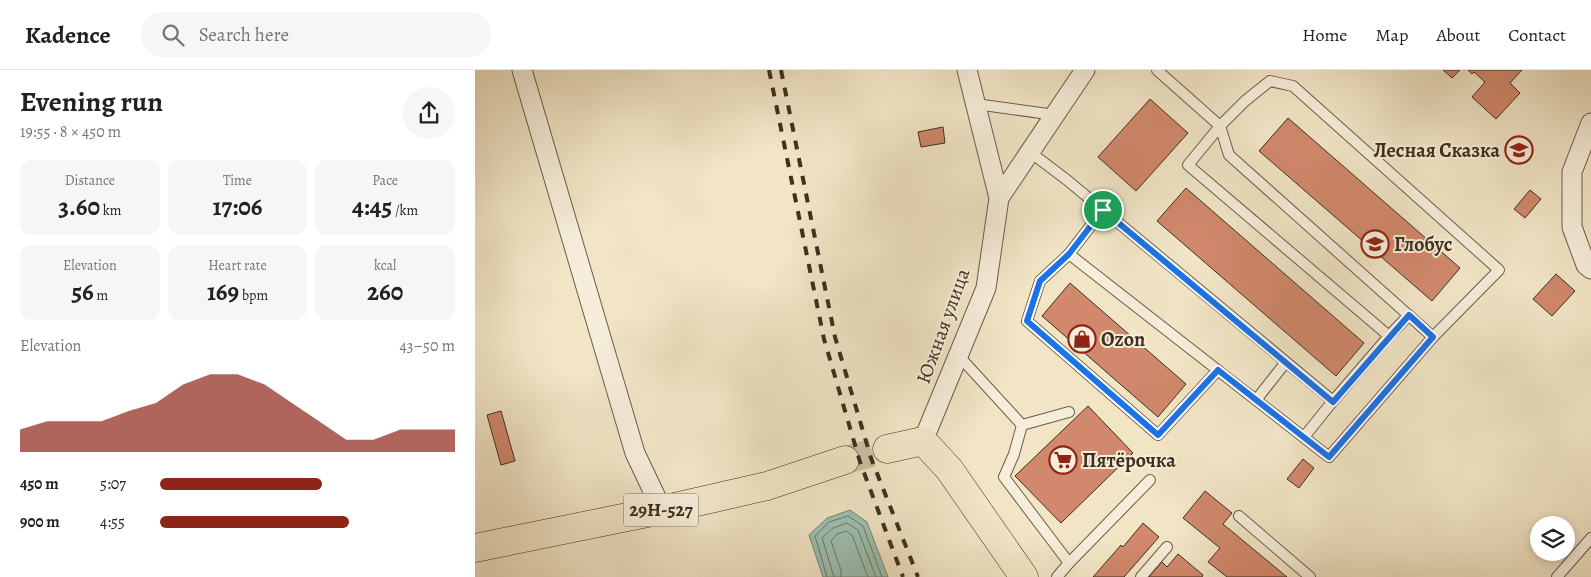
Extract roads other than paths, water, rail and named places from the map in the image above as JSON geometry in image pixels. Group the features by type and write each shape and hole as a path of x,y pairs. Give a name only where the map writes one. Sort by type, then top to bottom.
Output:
{"main road":[{"path":"887,449 923,441 949,469 1024,577"},
{"name":"29Н-527","path":"475,548 662,510 767,486 845,460"}],"street":[{"path":"522,70 635,453 662,510"},
{"path":"967,70 999,198"},
{"name":"Южная улица","path":"923,441 986,288 999,198 1085,70"},
{"path":"1591,123 1572,172 1572,227 1587,265 1591,269"}],"lane":[{"path":"1157,70 1219,126 1229,155 1433,337"},
{"path":"1069,254 1329,457 1433,337 1499,270 1293,86 1270,81 1245,101 1219,126 1188,165 1389,336"},
{"path":"976,104 1055,114"},
{"path":"1030,152 1067,180 1333,402"},
{"path":"1103,210 1069,254 1040,281 1027,321 1158,435 1218,370"},
{"path":"1304,437 1409,315"},
{"path":"958,355 1023,425"},
{"path":"1256,400 1286,362"},
{"path":"1023,425 1069,412"},
{"path":"1023,425 1004,477 1069,563"},
{"path":"1057,577 1150,480"},
{"path":"1239,516 1310,577"},
{"path":"1557,577 1591,538"},
{"path":"1141,577 1167,547"}],"water":[{"path":"850,510 867,522 888,577 823,577 809,535 827,518"}],"tunnel":[{"path":"845,460 887,449"}],"railway":[{"path":"769,70 824,339 860,462 903,577"},
{"path":"781,70 835,337 871,458 918,577"}],"place":[{"name":"Лесная Сказка","path":"1519,150"},
{"name":"Глобус","path":"1375,244"},
{"name":"Ozon","path":"1082,339"},
{"name":"Пятёрочка","path":"1063,460"}]}
